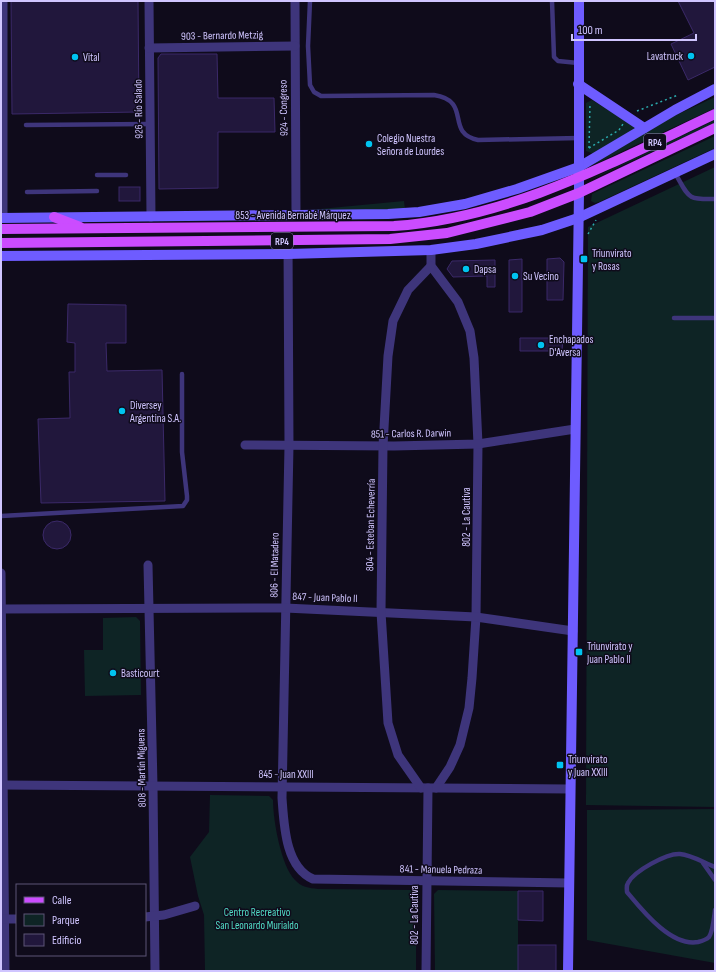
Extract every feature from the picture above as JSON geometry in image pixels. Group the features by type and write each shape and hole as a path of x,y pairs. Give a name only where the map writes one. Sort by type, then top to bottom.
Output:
{"main road":[{"name":"RP4","path":"579,179 715,114"},
{"name":"RP4","path":"1,243 390,239 447,234 530,212 579,193 715,128"},
{"name":"853 - Avenida Bernabé Márquez","path":"1,229 413,225 488,210 529,198 579,179"},
{"path":"54,217 86,229"}],"street":[{"path":"2,218 3,1"},
{"name":"926 - Río Salado","path":"148,1 151,217"},
{"name":"924 - Congreso","path":"295,1 296,216"},
{"path":"568,971 579,193 579,1"},
{"name":"903 - Bernardo Metzig","path":"149,48 295,46"},
{"path":"578,84 644,128"},
{"name":"853 - Avenida Bernabé Márquez","path":"2,218 388,214 442,208 517,189 579,167 690,101 715,89"},
{"path":"1,256 288,254 431,250 476,244 520,235 578,218 715,154"},
{"name":"806 - El Matadero","path":"288,241 289,446 282,786 285,830 288,843 300,870 313,878"},
{"path":"431,250 431,266"},
{"name":"802 - La Cautiva","path":"426,971 428,788 455,758 464,729 472,678 476,617 478,444 474,358 470,331 458,302 431,266"},
{"name":"804 - Esteban Echeverría","path":"428,788 402,763 389,729 381,612 383,446 388,356 393,321 408,290 431,266"},
{"name":"851 - Carlos R. Darwin","path":"245,445 383,446 478,444 575,429"},
{"name":"808 - Martín Miguens","path":"148,565 153,786 150,917 155,971"},
{"path":"1,573 3,919 6,971"},
{"name":"847 - Juan Pablo II","path":"2,610 285,608 476,617 573,631"},
{"name":"845 - Juan XXIII","path":"2,785 570,789"},
{"name":"841 - Manuela Pedraza","path":"313,878 569,883"},
{"path":"150,917 195,906"},
{"path":"3,919 16,919"}],"lane":[{"path":"310,1 308,46 310,85 314,92 321,96 434,94 445,96 455,106 460,128 468,138 478,140 579,138"},
{"path":"552,1 554,56 558,61 578,64"},
{"path":"26,125 150,124"},
{"path":"675,172 689,196 696,200 715,199"},
{"path":"97,175 126,175"},
{"path":"27,192 98,191"},
{"path":"674,318 715,318"},
{"path":"1,516 183,506 187,500 187,496 182,452 182,374"},
{"path":"715,866 680,854 663,857 637,874 628,882 627,892 657,926 683,941 694,942 707,939 710,936 715,910"},
{"path":"701,862 712,874 715,880"}],"green space":[{"path":"715,97 715,108 591,166 668,119"},
{"path":"592,100 635,127 635,130 594,154 586,151 586,103"},
{"path":"715,120 715,123 590,180 591,179"},
{"path":"715,136 715,148 599,202 595,203 591,201 592,194"},
{"path":"715,167 715,807 586,805 588,227"},
{"path":"404,201 405,210 299,211"},
{"name":"Basticourt","path":"136,617 140,621 141,695 85,696 84,650 103,650 103,618"},
{"name":"Centro Recreativo San Leonardo Murialdo","path":"210,795 269,796 273,800 274,819 282,854 290,873 297,882 303,886 318,889 412,890 416,894 416,971 205,971 204,915 198,896 190,857 209,832"},
{"path":"715,809 715,963 587,940 587,810"},
{"path":"438,890 518,891 518,971 435,971 434,894"}],"building":[{"name":"Vital","path":"11,1 138,1 139,112 12,114"},
{"path":"678,1 715,1 715,67 688,80 671,44 694,33"},
{"path":"161,54 217,54 218,98 274,98 275,132 218,132 218,188 159,189 158,58"},
{"path":"119,187 140,187 140,201 119,201"},
{"path":"560,258 564,262 563,300 547,300 547,259"},
{"path":"522,259 522,312 509,312 509,260"},
{"path":"495,260 495,287 487,287 487,276 453,277 447,269 452,261"},
{"path":"68,304 126,305 126,343 106,343 107,371 162,370 165,501 41,503 38,419 70,418 69,372 75,372 75,343 67,342"},
{"name":"Enchapados D'Aversa","path":"520,338 563,338 562,351 520,351"},
{"path":"57,521 67,525 71,535 67,545 57,549 47,545 43,535 47,525"},
{"path":"518,891 543,891 543,921 518,920"},
{"path":"518,945 556,945 556,971 518,971"}],"place":[{"name":"Lavatruck","path":"691,56"},
{"name":"Vital","path":"75,57"},
{"name":"Colegio Nuestra Señora de Lourdes","path":"369,144"},
{"name":"Triunvirato y Rosas","path":"584,259"},
{"name":"Dapsa","path":"466,269"},
{"name":"Su Vecino","path":"515,276"},
{"name":"Enchapados D'Aversa","path":"541,345"},
{"name":"Diversey Argentina S.A.","path":"122,411"},
{"name":"Triunvirato y Juan Pablo II","path":"579,652"},
{"name":"Basticourt","path":"113,673"},
{"name":"Triunvirato y Juan XXIII","path":"560,765"}]}
